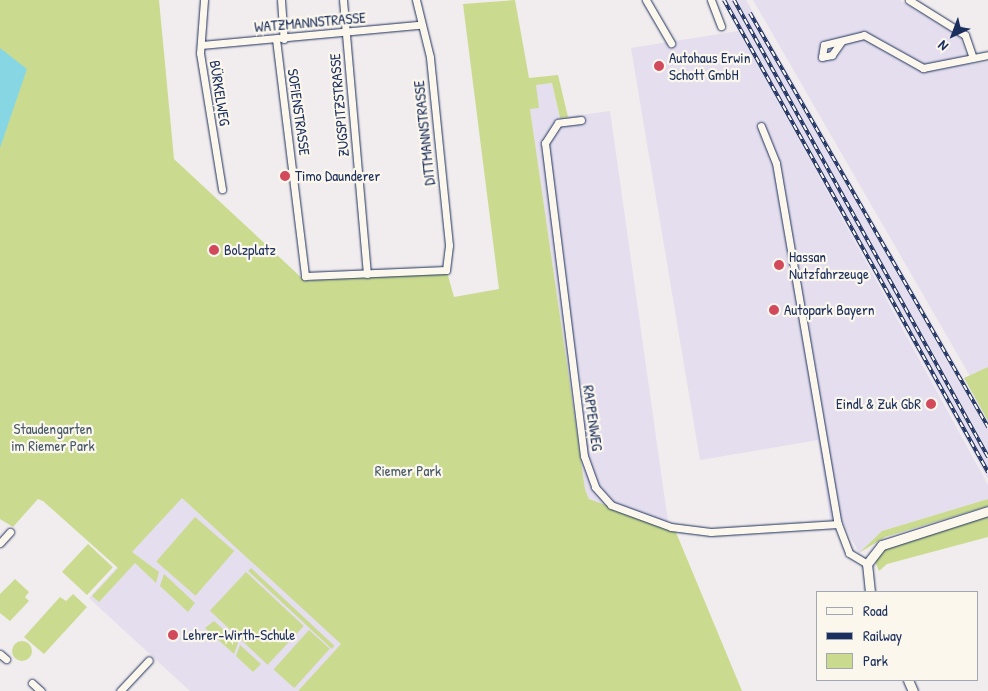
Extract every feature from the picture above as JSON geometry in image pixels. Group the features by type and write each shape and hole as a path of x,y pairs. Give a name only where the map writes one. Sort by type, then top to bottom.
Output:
{"street":[{"name":"BÜRKELWEG","path":"204,0 201,63 222,189"},
{"path":"281,0 284,38"},
{"name":"ZUGSPITZSTRASSE","path":"343,0 367,274"},
{"name":"DITTMANNSTRASSE","path":"367,274 446,270 449,266 430,57 419,24 416,0"},
{"path":"646,0 671,44"},
{"path":"711,0 721,26"},
{"path":"909,0 965,35 973,58"},
{"name":"WATZMANNSTRASSE","path":"202,45 276,40 419,24"},
{"path":"841,42 864,35 923,68 988,55"},
{"name":"SOFIENSTRASSE","path":"276,40 305,276 367,274"},
{"name":"RAPPENWEG","path":"581,120 558,123 545,143 584,456 595,487 611,505 672,527 718,532 838,524"},
{"path":"760,126 776,163 838,524 849,553 867,564"},
{"path":"870,591 867,564 872,553 888,542 988,511"},
{"path":"0,543 10,532"},
{"path":"120,691 149,660"},
{"path":"32,683 41,691"}],"shaded area":[{"path":"721,0 746,0 988,421 988,479 792,127 988,485 988,499 882,531 859,553 841,519 830,520 818,440 700,460 631,48 738,31"},
{"path":"753,0 900,0 960,37 969,64 988,62 988,367 970,376"},
{"path":"552,83 560,118 610,111 669,529 589,499 585,489 530,109 536,85"},
{"path":"181,497 342,644 298,691 190,691 89,598"}],"green space":[{"name":"Riemer Park","path":"0,0 159,0 174,159 305,281 447,272 454,297 499,289 463,4 515,0 529,78 558,75 568,117 560,118 552,83 536,85 539,108 530,109 585,489 589,499 675,530 742,691 298,691 341,644 182,498 132,552 159,572 156,583 135,563 99,602 92,596 118,568 43,501 38,499 13,527 0,519"},
{"path":"988,367 988,421 964,378"},
{"path":"988,499 988,506 885,537 859,553 882,531"},
{"path":"988,516 988,537 887,564 879,571 874,559 889,546"},
{"path":"195,517 234,551 196,596 156,562"},
{"path":"88,544 113,567 87,595 62,572"},
{"path":"251,568 334,646 332,649 248,571"},
{"path":"246,572 304,626 268,665 210,611"},
{"path":"164,574 195,603 188,612 160,586"},
{"path":"15,579 29,592 25,597 29,601 10,621 0,613 0,594"},
{"path":"73,594 87,607 44,654 24,637 60,597 66,601"},
{"path":"214,621 238,643 234,654 205,628"},
{"path":"309,630 330,649 294,688 274,669"},
{"path":"22,641 29,644 32,651 29,658 22,661 15,658 12,651 15,644"},
{"path":"240,645 261,664 253,672 236,656"}],"water":[{"path":"0,48 27,69 0,148"}],"railway":[{"path":"724,0 988,472"},
{"path":"734,0 988,457"},
{"path":"750,13 988,427"}],"place":[{"name":"Autohaus Erwin Schott GmbH","path":"659,66"},
{"name":"Timo Daunderer","path":"285,176"},
{"name":"Bolzplatz","path":"214,250"},
{"name":"Hassan Nutzfahrzeuge","path":"779,265"},
{"name":"Autopark Bayern","path":"774,310"},
{"name":"Eindl & Zuk GbR","path":"931,404"},
{"name":"Lehrer-Wirth-Schule","path":"173,635"}],"park label":[{"name":"Staudengarten im Riemer Park","path":"53,436"}]}
